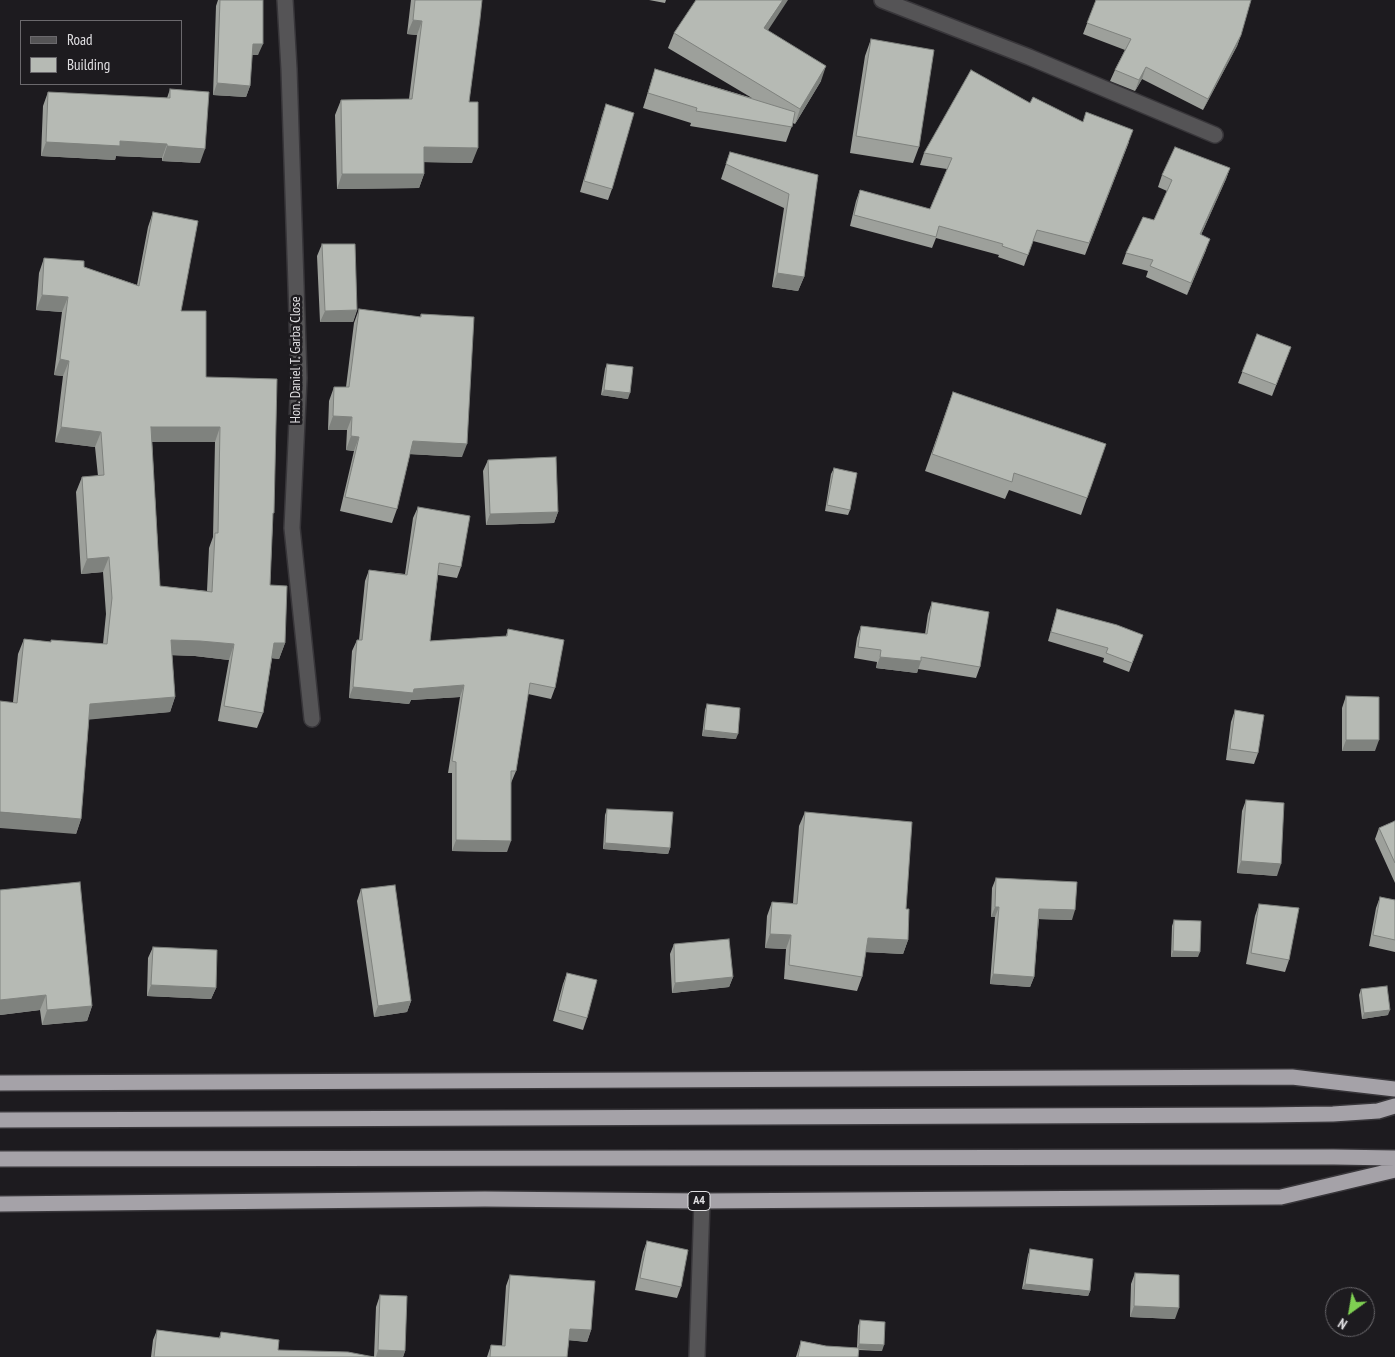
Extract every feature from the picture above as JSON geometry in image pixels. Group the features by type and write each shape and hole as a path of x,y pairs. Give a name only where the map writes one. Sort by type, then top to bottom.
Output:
{"highway":[{"path":"0,1083 1292,1077 1395,1089"},
{"path":"0,1120 1333,1114 1378,1111 1395,1106"},
{"path":"0,1159 1395,1158"},
{"name":"A4","path":"0,1204 485,1198 702,1201 1281,1197 1395,1170"}],"street":[{"name":"Hon. Daniel T. Garba Close","path":"285,0 299,378 292,528 312,719"},
{"path":"882,0 1029,56 1215,135"},
{"path":"697,1357 702,1201"}],"building":[{"path":"220,0 263,0 263,44 253,44 250,86 217,83"},
{"path":"415,0 482,0 469,102 478,102 478,148 424,147 424,174 342,174 341,100 412,99 422,21 413,20"},
{"path":"696,0 783,0 764,28 826,66 800,109 674,33"},
{"path":"1096,0 1251,0 1241,35 1208,99 1146,67 1139,80 1115,70 1131,39 1087,23"},
{"path":"871,39 934,50 919,147 856,136"},
{"path":"655,69 795,112 792,127 696,111 697,108 648,93"},
{"path":"971,70 1030,103 1033,97 1083,122 1086,112 1133,130 1089,243 1037,230 1028,255 1002,246 1003,244 939,226 936,237 854,215 860,190 930,209 952,158 924,153"},
{"path":"170,89 209,92 205,149 120,141 120,146 46,142 48,92 170,98"},
{"path":"606,104 634,113 612,189 584,181"},
{"path":"1175,147 1230,168 1200,234 1210,239 1191,283 1150,266 1153,260 1126,253 1143,217 1154,220 1172,180 1162,175"},
{"path":"730,152 818,175 804,277 777,273 789,194 726,164"},
{"path":"153,212 198,221 181,311 206,311 206,377 277,379 274,513 270,585 287,586 285,643 274,643 263,713 224,706 234,644 171,640 175,697 90,704 81,819 0,812 0,701 17,703 24,639 107,644 112,598 109,557 87,559 82,477 104,475 101,432 61,427 69,361 60,359 68,297 42,295 44,258 84,261 84,267 139,286","holes":["151,427 220,427 218,533 215,533 212,592 160,586"]},
{"path":"322,244 355,244 357,310 325,311"},
{"path":"359,309 421,317 421,314 474,317 467,444 413,441 397,509 345,497 359,437 351,436 352,417 333,416 334,387 349,387"},
{"path":"1257,334 1291,347 1276,385 1242,372"},
{"path":"607,364 633,367 630,393 604,390"},
{"path":"953,392 1106,444 1087,498 1014,473 1012,482 932,454"},
{"path":"556,457 558,512 490,514 488,460"},
{"path":"834,468 857,473 850,510 827,505"},
{"path":"418,507 470,516 461,567 439,563 430,641 507,636 508,629 564,640 555,688 530,683 516,771 511,771 511,841 456,840 456,762 452,761 464,685 414,689 413,693 353,687 357,640 362,640 369,570 407,575"},
{"path":"932,602 989,612 980,667 921,657 921,661 880,657 881,650 858,647 861,626 927,634"},
{"path":"1057,609 1117,625 1143,635 1132,663 1106,653 1108,648 1051,632"},
{"path":"1346,696 1379,697 1379,740 1346,740"},
{"path":"707,704 740,708 738,734 704,730"},
{"path":"1235,710 1264,715 1258,753 1230,749"},
{"path":"1246,800 1284,803 1281,864 1241,861"},
{"path":"607,809 673,812 670,848 605,843"},
{"path":"805,812 912,822 906,909 909,909 908,940 868,938 862,977 789,965 791,935 770,934 772,902 797,904"},
{"path":"1395,821 1395,863 1379,828"},
{"path":"996,878 1077,882 1075,910 1039,909 1034,977 993,974 999,907 995,907"},
{"path":"80,882 92,1006 47,1010 46,995 0,1000 0,890"},
{"path":"395,885 411,1001 378,1006 361,889"},
{"path":"1380,897 1395,900 1395,940 1373,935"},
{"path":"1259,904 1299,908 1289,960 1251,953"},
{"path":"1174,920 1201,921 1200,952 1173,951"},
{"path":"729,939 733,977 675,983 674,944"},
{"path":"153,947 217,950 216,988 151,985"},
{"path":"567,973 597,980 587,1018 558,1010"},
{"path":"1387,986 1390,1010 1364,1013 1361,989"},
{"path":"647,1241 688,1250 681,1287 640,1278"},
{"path":"1030,1249 1093,1259 1090,1291 1025,1284"},
{"path":"1135,1273 1179,1275 1179,1308 1134,1306"},
{"path":"510,1275 595,1281 591,1330 570,1329 567,1357 490,1357 491,1345 505,1346"},
{"path":"380,1295 407,1296 405,1351 378,1350"},
{"path":"860,1320 885,1322 884,1345 859,1344"},
{"path":"157,1330 220,1338 221,1332 279,1340 278,1350 348,1352 374,1357 154,1357"},
{"path":"801,1341 826,1346 859,1348 858,1357 798,1357"}]}
